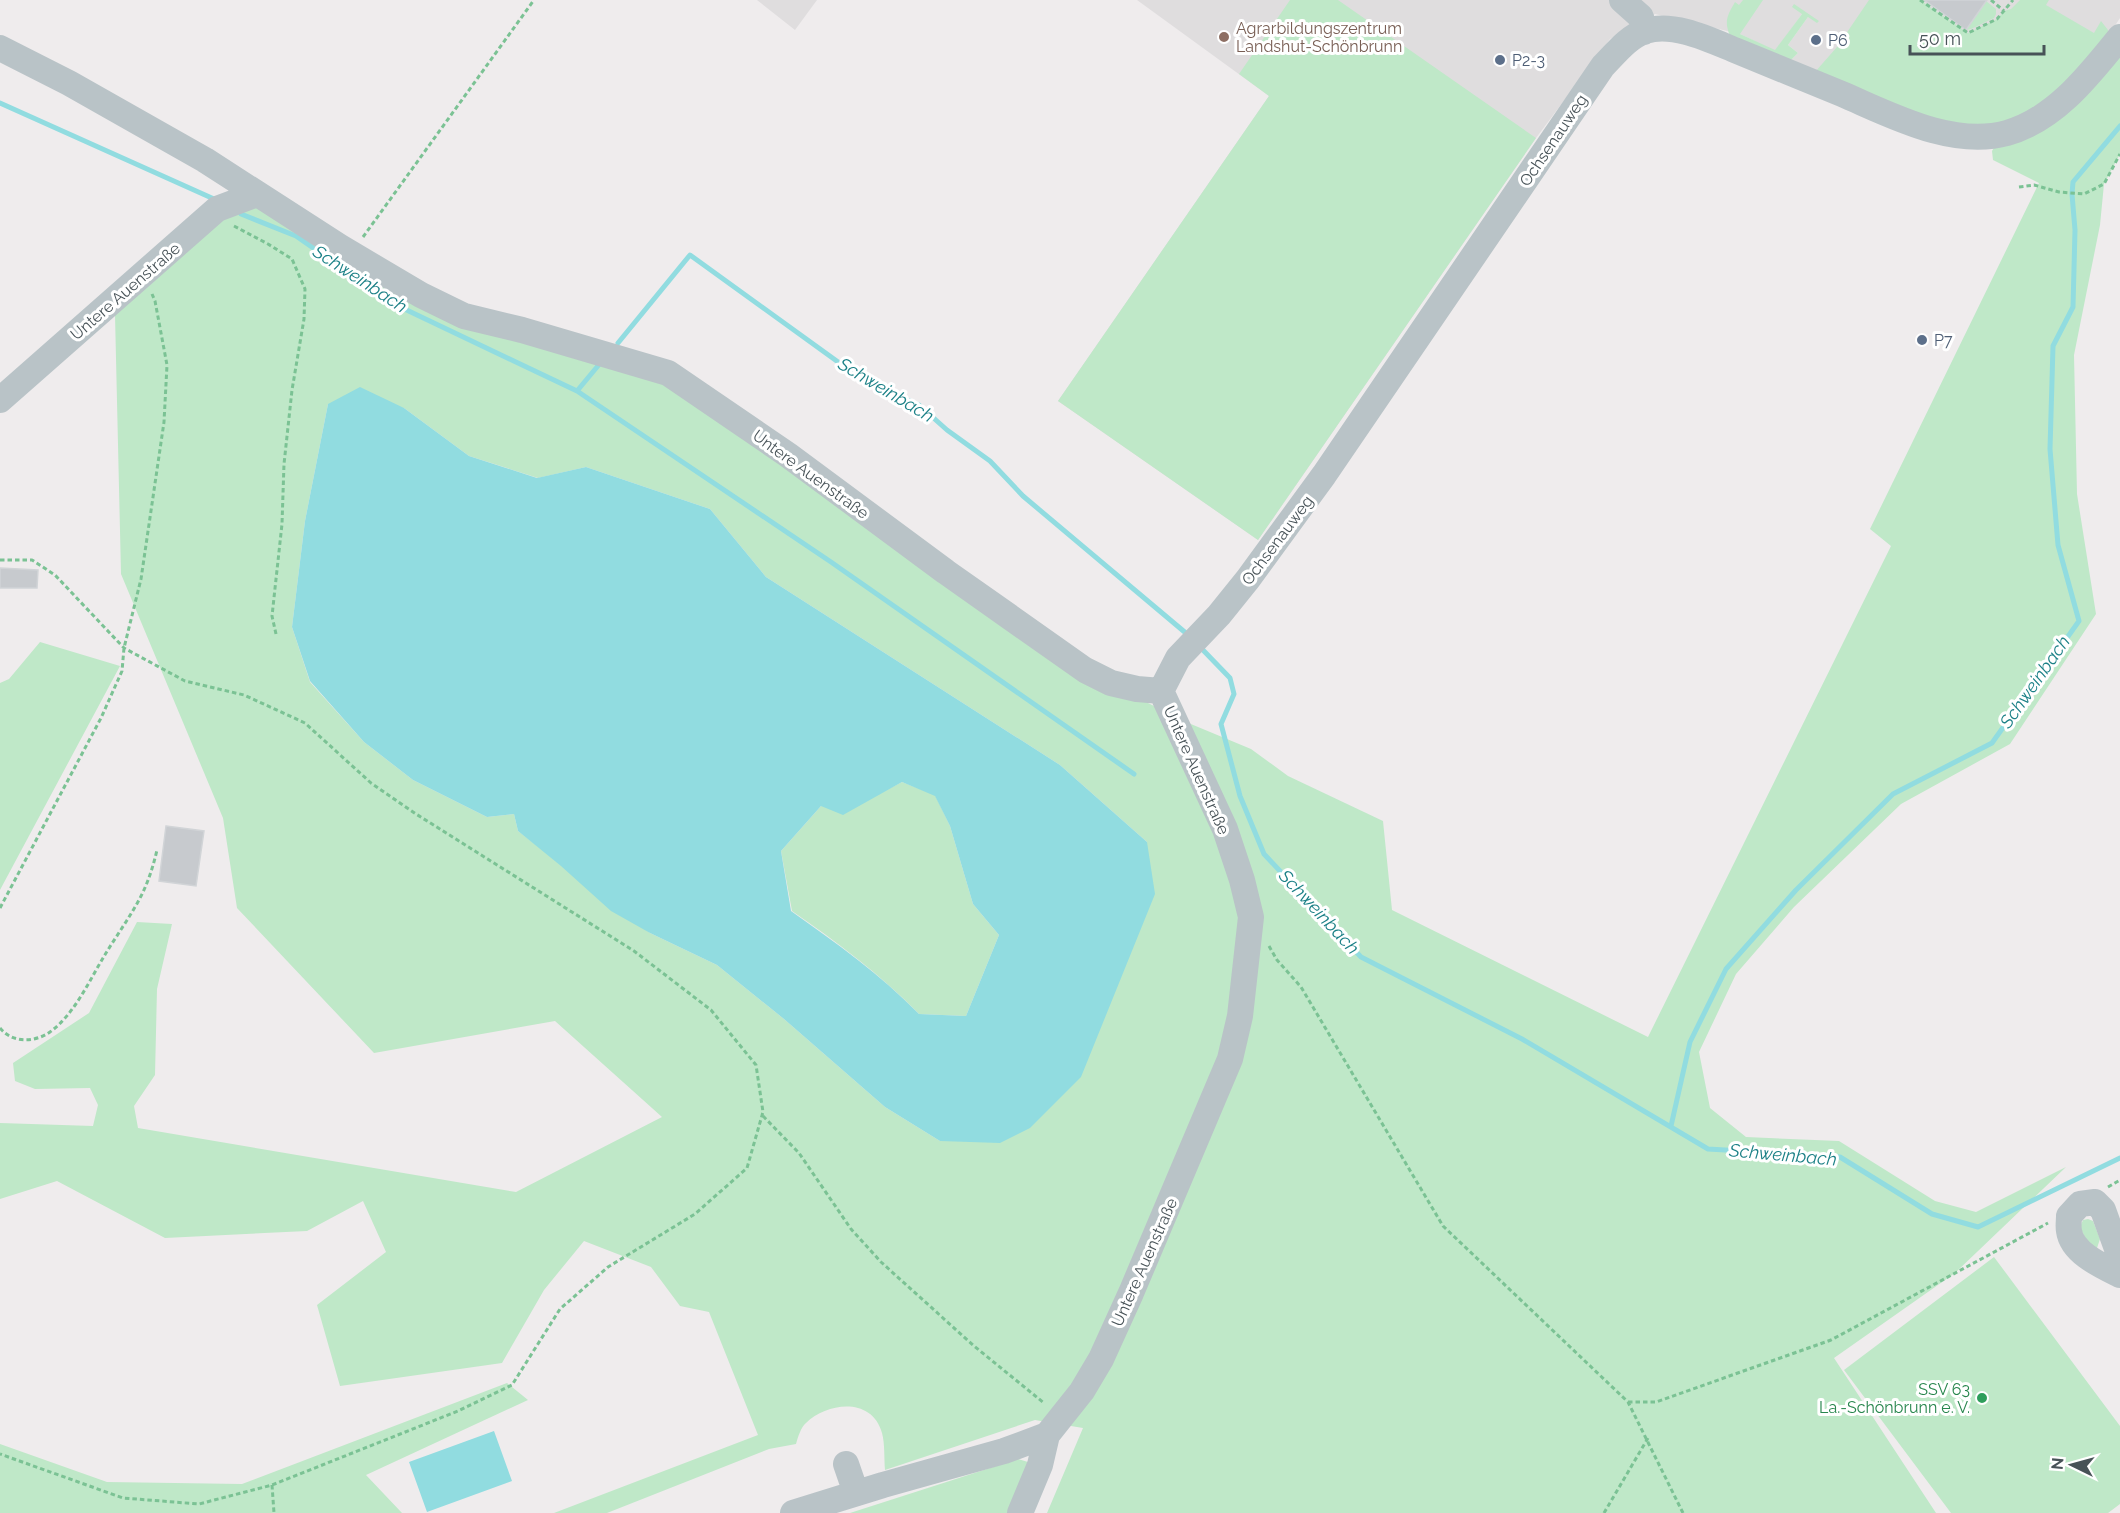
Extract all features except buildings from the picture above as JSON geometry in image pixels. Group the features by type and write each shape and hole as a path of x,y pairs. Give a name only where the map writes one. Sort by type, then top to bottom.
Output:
{"street":[{"path":"1622,0 1660,29 1708,39 1924,129 1976,137 2007,133 2053,109 2075,91 2120,37"},
{"name":"Ochsenauweg","path":"1161,691 1178,658 1248,579 1324,476 1603,66 1621,47 1644,16"},
{"name":"Untere Auenstraße","path":"0,48 69,83 205,160 422,295 464,316 522,330 668,374 788,455 946,572 1085,670 1111,683 1137,689 1161,691 1225,829 1242,880 1251,917 1243,996 1230,1059 1131,1293 1101,1359 1082,1391 1054,1427"},
{"name":"Untere Auenstraße","path":"0,400 217,209 257,194"},
{"path":"2120,1257 2103,1210 2095,1202 2080,1204 2069,1216 2069,1233 2080,1250 2097,1263 2120,1275"},
{"path":"793,1513 853,1500 1004,1451 1054,1427"},
{"path":"1020,1513 1054,1427"},
{"path":"846,1464 853,1500"}],"path":[{"path":"352,252 534,0"},
{"path":"1920,0 1968,33 1996,19 2013,0"},
{"path":"1991,0 2004,11"},
{"path":"2019,187 2034,185 2060,192 2084,194 2104,184 2120,154"},
{"path":"212,214 268,244 292,260 305,289 304,319 292,390 284,464 282,524 272,616 276,634"},
{"path":"0,908 102,718 122,671 124,648 144,557 164,422 167,365 155,301 143,275"},
{"path":"0,560 33,560 55,575 124,648 184,681 244,695 305,723 371,783 416,814 634,951 711,1010 756,1065 762,1115 747,1168 695,1214 608,1267 560,1309 512,1385 458,1411 272,1485 199,1504 123,1498 0,1454"},
{"path":"0,1028 5,1034 19,1040 35,1039 50,1032 70,1011 140,898 153,868 157,850"},
{"path":"1251,917 1277,960 1301,987 1443,1226 1628,1402 1648,1438 1683,1513"},
{"path":"762,1115 799,1153 851,1229 881,1262 974,1346 1054,1427"},
{"path":"1628,1402 1656,1402 1831,1340 2051,1221 2069,1216"},
{"path":"1604,1513 1648,1438"},
{"path":"272,1485 274,1513"}],"shaded area":[{"path":"757,0 817,0 795,30"},
{"path":"1137,0 2120,0 2120,18 2106,39 1980,126 1790,61 1798,53 1788,45 1808,17 1802,14 1775,51 1740,34 1655,14 1610,39 1536,138 1258,540 1058,401 1269,96"}],"green space":[{"path":"1290,0 1338,0 1536,138 1258,540 1058,401 1269,96 1239,74"},
{"path":"1743,0 1763,0 1740,34 1775,50 1802,14 1792,7 1794,4 1819,21 1817,23 1808,17 1788,45 1798,53 1790,61 1730,36 1727,26 1728,15 1735,2 1739,5"},
{"path":"1869,0 1920,0 1968,33 1997,19 2020,0 2049,0 2046,5 2094,33 2101,21 2108,30 2108,34 2068,79 2041,103 2022,115 2003,122 1967,125 1912,111 1815,72 1837,47"},
{"path":"1986,1 1996,9 1994,18 1966,30"},
{"path":"2120,48 2120,154 2104,184 2100,225 2074,355 2077,494 2096,614 2010,744 1901,804 1794,907 1736,974 1699,1052 1710,1108 1746,1137 1839,1141 1935,1201 1976,1212 2066,1167 1955,1273 1834,1358 1936,1513 1047,1513 1083,1428 1035,1420 885,1470 883,1437 877,1421 869,1413 859,1408 837,1407 815,1416 806,1423 796,1444 769,1449 607,1513 554,1513 758,1435 709,1312 680,1306 651,1267 584,1241 544,1290 502,1363 340,1386 317,1305 386,1252 363,1201 307,1231 165,1238 57,1181 0,1199 0,1123 93,1126 98,1105 90,1088 35,1089 15,1081 13,1063 89,1013 137,922 172,924 157,989 155,1075 134,1106 138,1128 516,1192 662,1117 555,1021 374,1053 237,908 223,818 121,574 115,315 223,218 248,207 266,206 350,258 664,380 1148,703 1186,722 1251,749 1288,776 1383,821 1392,910 1648,1037 1891,546 1870,529 2039,183 1993,160 1992,151 1995,146","holes":["328,404 404,408 469,456 538,478 586,467 710,509 766,577 1060,765 1147,842 940,1141 885,1107 784,1019 717,965 650,933 518,831 514,814 487,817 413,780 364,742 310,682 292,627 305,521"]},
{"path":"40,642 120,666 0,890 0,683 9,679"},
{"path":"902,782 935,795 950,826 973,904 999,935 966,1016 919,1014 858,959 792,911 781,851 821,806 875,796"},
{"path":"2083,1220 2093,1221 2100,1239 2096,1251 2089,1246 2080,1227"},
{"name":"SSV 63 La.-Schönbrunn e. V.","path":"1994,1257 2120,1426 2120,1504 2108,1513 1951,1513 1844,1370"},
{"path":"507,1383 528,1400 366,1475 402,1513 0,1513 0,1444 107,1482 242,1484"},
{"path":"1018,1459 1028,1462 1010,1513 850,1513"}],"water":[{"path":"360,387 404,408 469,456 537,478 586,467 710,509 766,577 1060,765 1147,842 1155,894 1081,1077 1030,1128 1000,1143 940,1141 885,1107 784,1019 717,965 650,933 611,911 518,831 514,814 487,817 413,780 364,742 310,681 292,627 305,521 328,404","holes":["902,782 935,796 950,826 973,904 999,935 966,1016 919,1014 873,972 791,911 781,851 821,806 843,815"]},
{"path":"494,1431 512,1481 427,1512 409,1462"}],"waterway":[{"name":"Schweinbach","path":"0,103 214,199"},
{"name":"Schweinbach","path":"1671,1126 1690,1042 1726,969 1796,890 1893,794 1992,743 2079,621 2058,545 2050,449 2053,346 2073,307 2075,230 2073,182 2120,126"},
{"name":"Schweinbach","path":"241,214 296,236 394,304 577,391 831,562 1134,774"},
{"name":"Schweinbach","path":"618,343 690,255 863,380 919,405 947,430 990,461 1023,496 1187,634"},
{"name":"Schweinbach","path":"577,391 602,361"},
{"name":"Schweinbach","path":"1202,649 1230,678 1234,694 1221,724 1240,796 1264,854 1361,957 1522,1039 1708,1149 1840,1157 1932,1214 1978,1227 2120,1158"}],"place":[{"name":"Agrarbildungszentrum Landshut-Schönbrunn","path":"1224,37"},
{"name":"P6","path":"1816,40"},
{"name":"P2-3","path":"1500,60"},
{"name":"P7","path":"1922,340"},
{"name":"SSV 63 La.-Schönbrunn e. V.","path":"1982,1398"}]}
